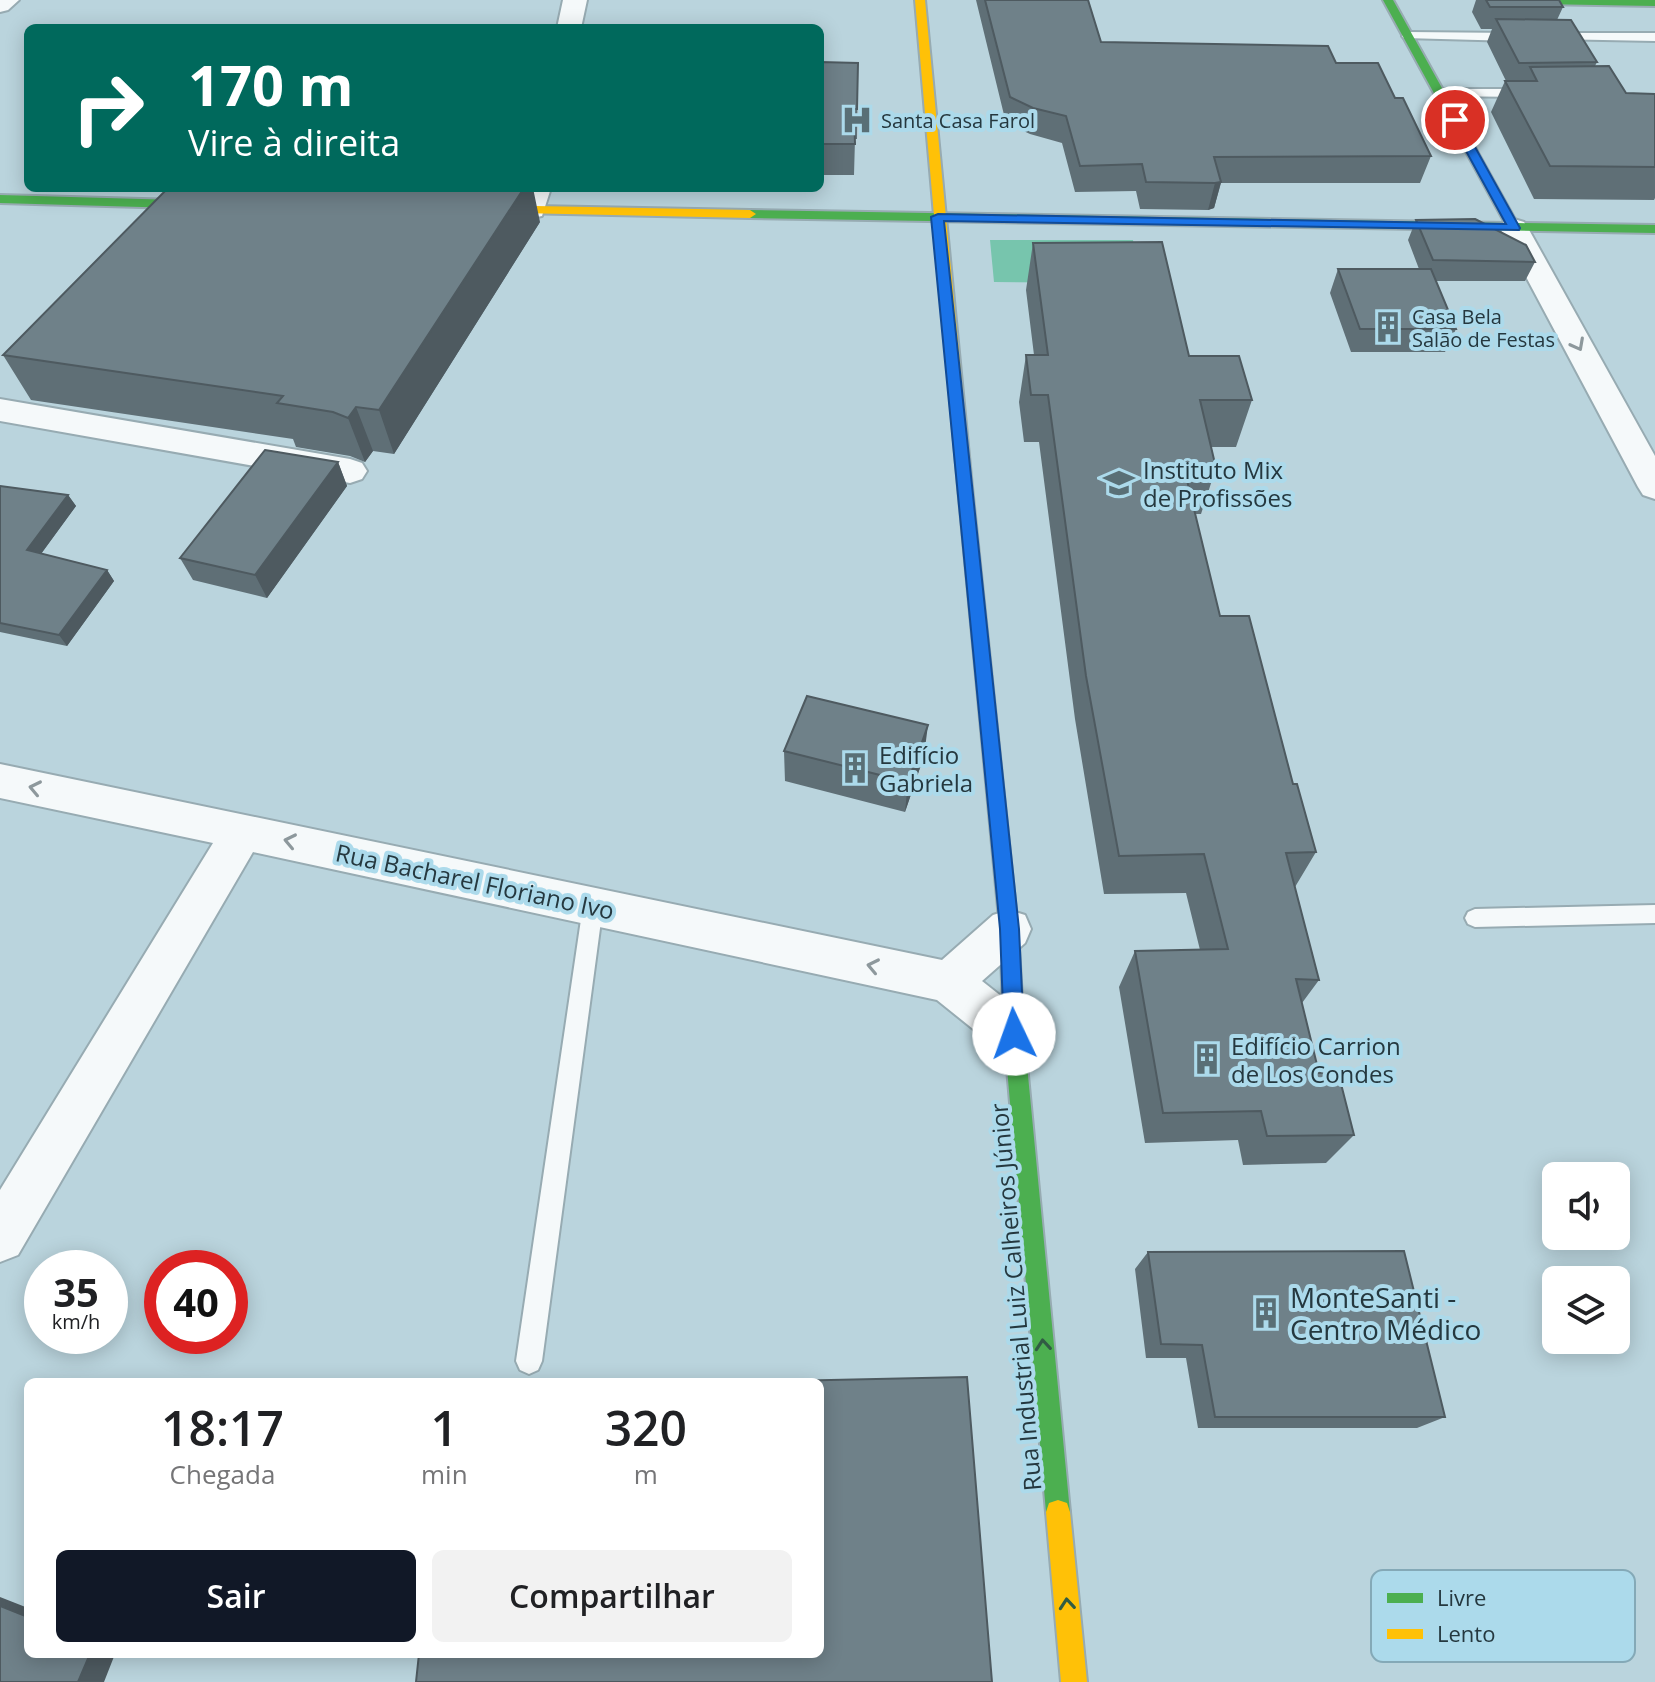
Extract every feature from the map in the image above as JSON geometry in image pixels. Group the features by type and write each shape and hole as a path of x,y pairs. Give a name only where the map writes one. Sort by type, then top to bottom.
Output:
{"street":[{"path":"0,5 7,0"},
{"path":"570,24 575,0"},
{"name":"Rua Industrial Luiz Calheiros Júnior","path":"920,0 938,217 1009,929 1014,1034 1074,1682"},
{"path":"1388,0 1655,487"},
{"path":"1485,0 1655,3"},
{"path":"0,199 237,205"},
{"path":"453,209 534,199 938,217 1655,229"},
{"path":"171,227 192,204"},
{"path":"7,402 350,471"},
{"name":"Rua Bacharel Floriano Ivo","path":"0,781 949,982 1014,1034"},
{"path":"0,1237 243,831"},
{"path":"949,982 1009,929"}],"lane":[{"path":"1408,36 1531,37"},
{"path":"1546,37 1655,37"},
{"path":"1440,93 1535,93"},
{"path":"529,1361 593,906"},
{"path":"1475,918 1655,914"}],"green space":[{"path":"990,240 1133,240 1142,283 994,282"}],"building":[{"path":"985,0 1088,0 1101,42 1328,46 1336,63 1378,63 1395,98 1403,98 1431,156 1214,157 1221,182 1215,183 1146,182 1142,164 1080,166 1066,116 1033,108 1010,97"},
{"path":"1486,0 1559,0 1563,7 1490,7"},
{"path":"1496,19 1571,20 1597,62 1519,63"},
{"path":"824,62 858,63 855,144 824,144"},
{"path":"1609,66 1626,93 1655,94 1655,167 1550,166 1505,81 1537,81 1530,67"},
{"path":"164,192 521,192 379,410 356,407 348,418 333,412 277,403 283,396 3,355"},
{"path":"1475,219 1526,245 1535,262 1433,260 1416,220"},
{"path":"1162,242 1189,356 1239,356 1252,400 1200,400 1216,468 1184,468 1220,616 1249,616 1293,784 1297,784 1316,852 1286,853 1319,980 1296,979 1319,1073 1338,1072 1354,1135 1267,1136 1261,1111 1163,1113 1135,951 1228,949 1204,854 1119,856 1086,676 1048,395 1031,395 1026,355 1048,355 1033,243"},
{"path":"1338,269 1431,269 1456,329 1360,329"},
{"path":"265,450 338,462 255,575 180,558"},
{"path":"0,486 68,495 27,550 107,570 59,635 0,623"},
{"path":"807,696 928,725 908,782 784,751"},
{"name":"MonteSanti - Centro Médico","path":"1404,1251 1445,1417 1215,1417 1202,1345 1161,1344 1148,1252"},
{"path":"967,1377 992,1682 416,1682 419,1658 824,1658 824,1380"},
{"path":"0,1606 24,1615 24,1658 88,1658 78,1682 0,1682"}],"traffic: fast":[{"path":"1388,0 1514,228"},
{"path":"1485,0 1655,3"},
{"path":"0,199 213,205"},
{"path":"750,214 1655,229"},
{"path":"965,487 1009,929 1014,1034 1058,1512"}],"traffic: slow":[{"path":"920,0 965,487"},
{"path":"478,209 750,214"},
{"path":"1058,1512 1074,1682"}],"place":[{"name":"Santa Casa Farol","path":"857,120"},
{"name":"Casa Bela Salão de Festas","path":"1388,327"},
{"name":"Instituto Mix de Profissões","path":"1119,483"},
{"name":"Edifício Gabriela","path":"855,768"},
{"name":"Edifício Carrion de Los Condes","path":"1207,1059"},
{"name":"MonteSanti - Centro Médico","path":"1266,1313"}],"route":[{"path":"1014,1034 1009,929 938,217 1514,228 1455,120"}]}
